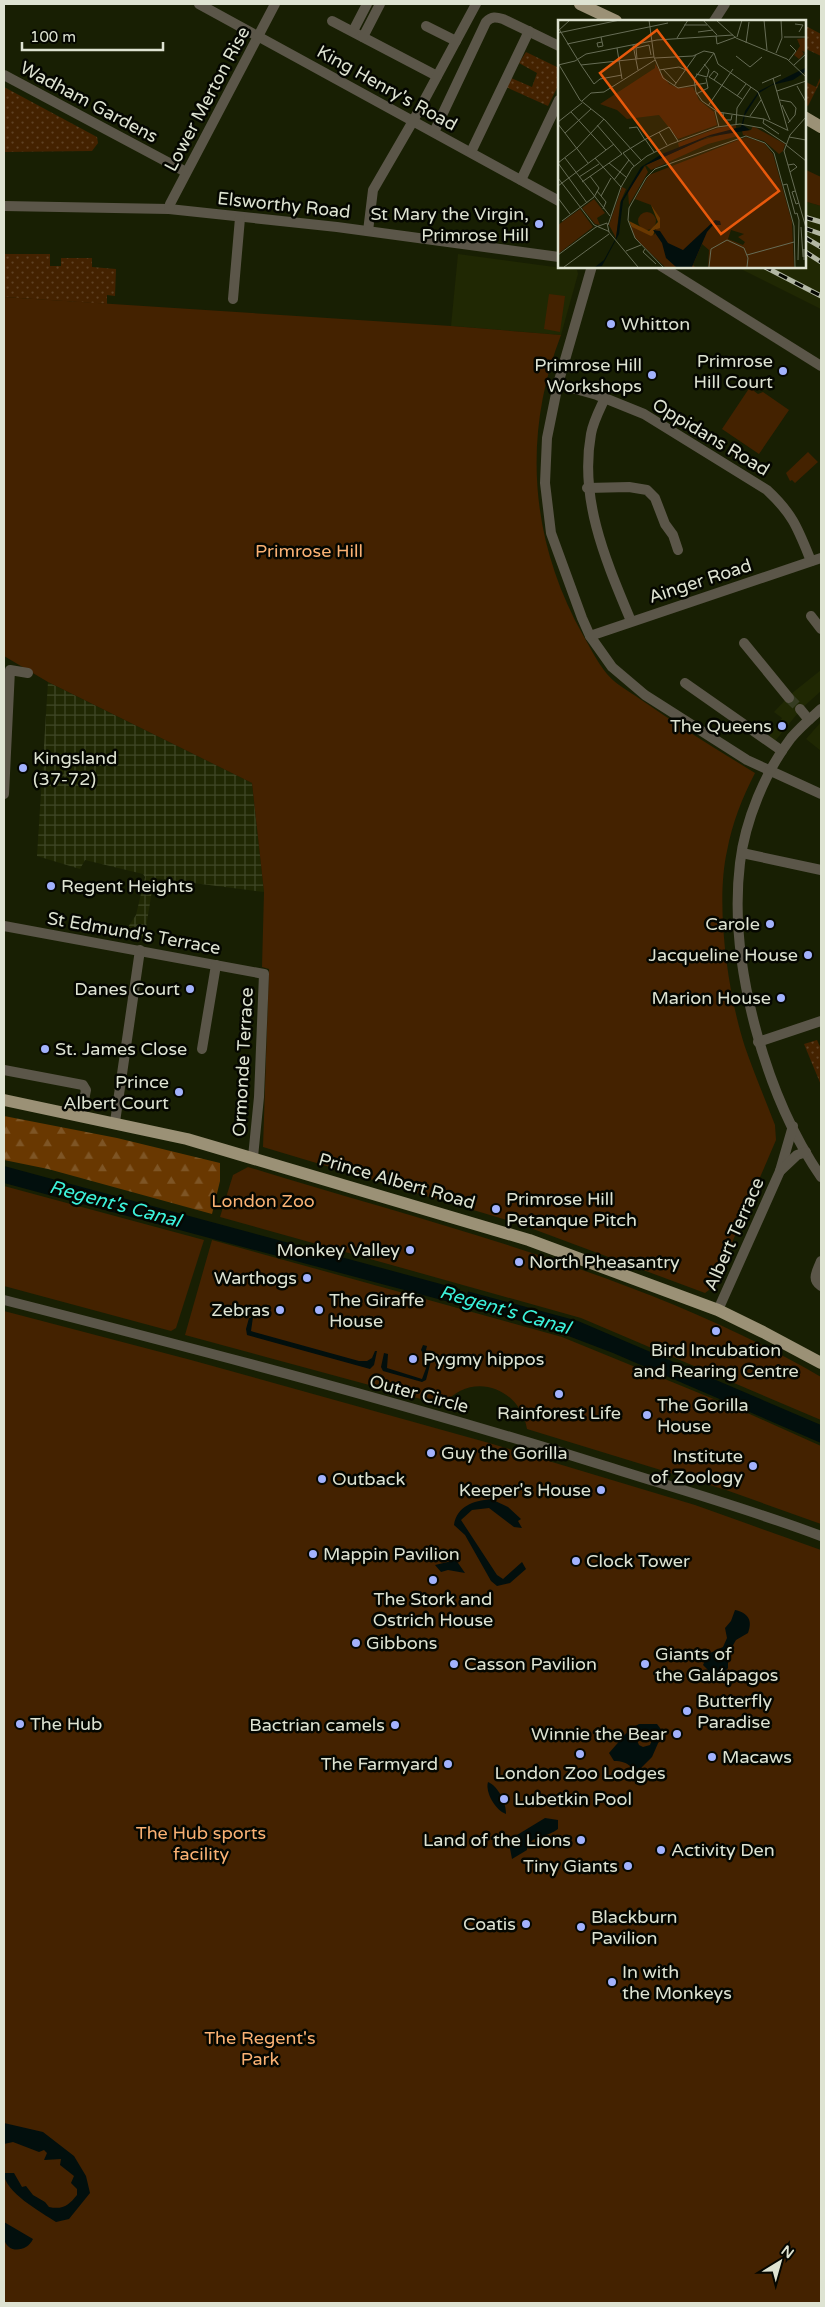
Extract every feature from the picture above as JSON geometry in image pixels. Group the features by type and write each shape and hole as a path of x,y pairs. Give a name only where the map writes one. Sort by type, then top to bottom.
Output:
{"main road":[{"path":"580,4 614,20"},
{"path":"805,118 821,127"},
{"name":"Prince Albert Road","path":"4,1100 115,1122 187,1139 530,1240 718,1310 770,1335 821,1364"}],"street":[{"name":"King Henry's Road","path":"199,4 558,200"},
{"name":"Lower Merton Rise","path":"169,209 186,172 275,4"},
{"path":"352,31 367,4"},
{"path":"363,37 380,4"},
{"path":"368,231 373,190 413,121 476,4"},
{"path":"715,20 725,4"},
{"path":"434,132 486,22 496,17 558,46"},
{"path":"332,21 437,76"},
{"path":"426,26 456,41"},
{"path":"471,152 528,31"},
{"name":"Wadham Gardens","path":"4,75 186,172"},
{"path":"521,180 558,102"},
{"name":"Elsworthy Road","path":"4,206 169,209 368,231 558,257"},
{"path":"233,299 240,218"},
{"path":"591,268 558,384 548,438 545,483 551,533 582,618 590,636 612,667 633,686 728,748 770,771 821,794"},
{"path":"664,268 821,366"},
{"name":"Oppidans Road","path":"558,384 605,398 644,414 767,490 784,505 797,524 811,561"},
{"path":"605,398 591,433 587,488 603,554 630,621"},
{"path":"587,488 629,487 647,490 655,498 678,550"},
{"name":"Ainger Road","path":"590,636 821,558"},
{"path":"811,616 821,629"},
{"path":"744,643 789,698"},
{"path":"4,794 10,670 28,673"},
{"path":"685,683 782,751"},
{"path":"800,709 809,720"},
{"path":"821,709 791,738 770,771 754,812 742,853 739,877 740,930 745,973 758,1042 793,1126 821,1177"},
{"path":"742,853 821,870"},
{"name":"St Edmund's Terrace","path":"4,926 258,973"},
{"path":"115,1122 140,950"},
{"path":"202,1049 216,965"},
{"name":"Ormonde Terrace","path":"253,1157 259,1097 264,974 258,973"},
{"path":"758,1042 821,1021"},
{"path":"4,1070 83,1085 86,1090 81,1115"},
{"name":"Albert Terrace","path":"718,1310 780,1171 793,1126"},
{"name":"Albert Terrace","path":"780,1171 797,1154 806,1152"},
{"path":"821,1262 814,1278 821,1286"},
{"name":"Outer Circle","path":"4,1300 174,1344 514,1437 767,1517 821,1536"}],"shaded area":[{"path":"805,201 821,206 821,309 739,268 805,268"},
{"path":"458,254 577,270 578,274 561,335 451,326"},
{"path":"821,670 821,691 802,708 775,741 769,736 782,718 774,712 791,694"},
{"path":"48,682 252,783 264,892 154,878 144,940 127,936 128,927 136,915 145,877 143,874 85,860 80,869 37,856"},
{"path":"821,722 821,751 806,739"}],"green space":[{"path":"805,26 821,34 821,56 805,48"},
{"path":"526,52 558,68 558,86 548,106 506,87 511,78 532,87 537,73 519,63"},
{"path":"821,76 821,80 808,106 805,104 805,82 816,87"},
{"path":"4,87 97,137 98,143 92,151 4,152"},
{"path":"805,169 821,177 821,206 805,201"},
{"path":"4,254 50,254 50,266 61,266 61,258 92,258 92,267 116,269 115,296 107,295 107,304 4,297"},
{"path":"549,294 565,296 560,332 544,329"},
{"name":"Primrose Hill","path":"4,297 561,335 549,373 541,411 537,450 538,488 542,525 552,563 565,599 583,635 610,678 668,718 755,773 738,811 729,841 722,897 723,923 733,1002 748,1057 775,1125 776,1140 713,1287 705,1293 517,1223 263,1147 269,969 262,967 264,892 252,783 48,682 4,656"},
{"path":"752,384 756,387 754,391 758,394 763,392 789,410 759,454 722,429"},
{"path":"808,452 818,462 795,483 792,480 790,481 786,473"},
{"path":"817,1040 821,1049 821,1085 804,1044"},
{"path":"4,1116 117,1138 220,1163 220,1181 212,1214 48,1169 4,1160"},
{"name":"London Zoo","path":"248,1167 541,1256 613,1281 684,1309 754,1341 821,1377 821,1420 581,1318 220,1217 233,1175"},
{"path":"4,1186 204,1240 176,1328 171,1331 4,1286"},
{"name":"London Zoo","path":"212,1240 562,1337 743,1411 821,1446 821,1524 726,1490 527,1429 523,1414 515,1403 505,1394 493,1388 480,1386 467,1388 454,1394 443,1405 185,1335"},
{"name":"The Regent's Park","path":"4,1311 191,1360 489,1443 695,1505 821,1550 821,2303 4,2303"}],"water":[{"name":"Regent's Canal","path":"4,1166 578,1321 821,1425 821,1443 613,1353 550,1329 4,1183"},
{"path":"253,1317 251,1331 359,1361 367,1361 377,1351 374,1365 370,1369 247,1335 246,1329 249,1318"},
{"path":"423,1345 427,1346 426,1350 431,1361 426,1380 422,1382 383,1371 381,1367 384,1353 388,1354 387,1368 422,1379 428,1363 421,1350"},
{"path":"491,1499 508,1507 521,1519 518,1521 522,1528 514,1527 489,1508 472,1510 461,1520 497,1575 503,1579 522,1562 526,1569 510,1583 497,1586 491,1581 465,1535 454,1525 462,1509 472,1503"},
{"path":"456,1560 465,1573 448,1570 441,1572 435,1565"},
{"path":"735,1610 746,1615 750,1621 748,1633 736,1640 728,1654 728,1668 718,1680 703,1665 708,1654 723,1647 727,1638 725,1628 731,1621"},
{"path":"376,1613 382,1613 387,1618 385,1627 376,1629 371,1624 371,1618"},
{"path":"639,1724 657,1724 663,1732 652,1757 639,1770 626,1763 614,1761 609,1753 630,1729","holes":["640,1734 650,1737 652,1740 650,1745 643,1747 639,1745 636,1738"]},
{"path":"488,1782 492,1784 501,1796 506,1814 498,1809 489,1795"},
{"path":"545,1818 558,1820 558,1829 534,1839 527,1845 527,1850 512,1859 509,1843 517,1835"},
{"path":"4,2123 43,2132 74,2156 86,2176 90,2193 69,2219 56,2222 24,2201 10,2187 4,2173 14,2173 22,2187 26,2186 33,2195 45,2202 49,2207 58,2208 65,2206 77,2195 77,2189 71,2183 74,2176 60,2165 61,2159 44,2160 47,2153 44,2150 39,2152 13,2142 4,2144"},
{"path":"4,2222 33,2239 27,2246 18,2250 10,2247 6,2244 3,2237"}],"pier":[{"path":"461,1286 469,1288 463,1309 455,1307"}],"tunnel":[{"path":"789,698 800,709"}],"railway":[{"path":"805,217 821,222"},
{"path":"805,228 821,234"},
{"path":"805,238 821,247"},
{"path":"805,252 821,262"},
{"path":"767,268 821,296"}],"place":[{"name":"St Mary the Virgin, Primrose Hill","path":"539,224"},
{"name":"Whitton","path":"611,324"},
{"name":"Primrose Hill Court","path":"783,371"},
{"name":"Primrose Hill Workshops","path":"652,375"},
{"name":"The Queens","path":"782,726"},
{"name":"Kingsland (37-72)","path":"23,768"},
{"name":"Regent Heights","path":"51,886"},
{"name":"Carole","path":"770,924"},
{"name":"Jacqueline House","path":"808,955"},
{"name":"Danes Court","path":"190,989"},
{"name":"Marion House","path":"781,998"},
{"name":"St. James Close","path":"45,1049"},
{"name":"Prince Albert Court","path":"179,1092"},
{"name":"Primrose Hill Petanque Pitch","path":"496,1209"},
{"name":"Monkey Valley","path":"410,1250"},
{"name":"North Pheasantry","path":"519,1262"},
{"name":"Warthogs","path":"307,1278"},
{"name":"Zebras","path":"280,1310"},
{"name":"The Giraffe House","path":"319,1310"},
{"name":"Bird Incubation and Rearing Centre","path":"716,1331"},
{"name":"Pygmy hippos","path":"413,1359"},
{"name":"Rainforest Life","path":"559,1394"},
{"name":"The Gorilla House","path":"647,1415"},
{"name":"Guy the Gorilla","path":"431,1453"},
{"name":"Institute of Zoology","path":"753,1466"},
{"name":"Outback","path":"322,1479"},
{"name":"Keeper's House","path":"601,1490"},
{"name":"Mappin Pavilion","path":"313,1554"},
{"name":"Clock Tower","path":"576,1561"},
{"name":"The Stork and Ostrich House","path":"433,1580"},
{"name":"Gibbons","path":"356,1643"},
{"name":"Casson Pavilion","path":"454,1664"},
{"name":"Giants of the Galápagos","path":"645,1664"},
{"name":"Butterfly Paradise","path":"687,1711"},
{"name":"The Hub","path":"20,1724"},
{"name":"Bactrian camels","path":"395,1725"},
{"name":"Winnie the Bear","path":"677,1734"},
{"name":"London Zoo Lodges","path":"580,1754"},
{"name":"Macaws","path":"712,1757"},
{"name":"The Farmyard","path":"448,1764"},
{"name":"Lubetkin Pool","path":"504,1799"},
{"name":"Land of the Lions","path":"581,1840"},
{"name":"Activity Den","path":"661,1850"},
{"name":"Tiny Giants","path":"628,1866"},
{"name":"Coatis","path":"526,1924"},
{"name":"Blackburn Pavilion","path":"581,1927"},
{"name":"In with the Monkeys","path":"612,1982"}],"park label":[{"name":"The Hub sports facility","path":"201,1844"}]}
